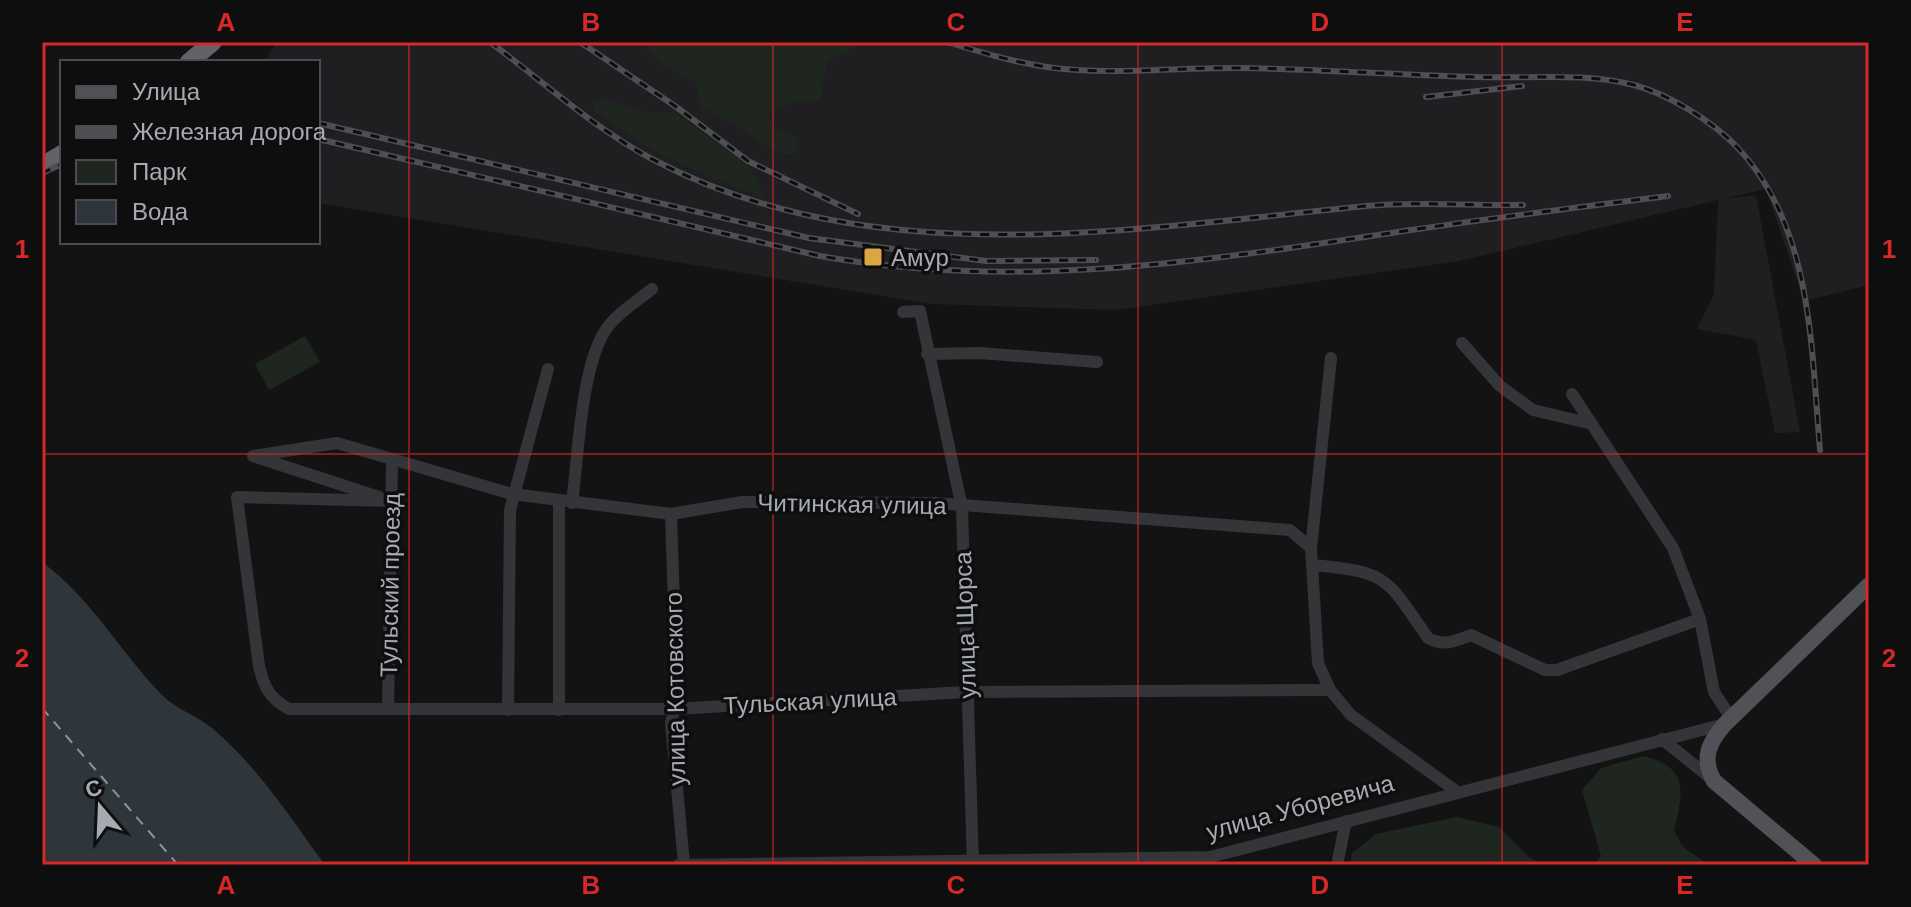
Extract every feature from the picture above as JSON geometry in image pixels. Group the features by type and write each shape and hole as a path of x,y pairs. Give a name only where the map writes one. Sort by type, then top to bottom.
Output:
{"highway":[{"path":"191,60 213,42"},
{"path":"42,166 60,155"}],"main road":[{"path":"1814,865 1714,781 1707,767 1707,753 1713,738 1728,721 1869,585"}],"street":[{"path":"559,710 566,502 598,344 607,328 652,289"},
{"name":"улица Щорса","path":"903,312 920,311 962,508 973,863"},
{"path":"1462,343 1500,386 1533,410 1592,424"},
{"path":"927,354 980,353 1097,362"},
{"path":"1331,358 1311,548 1318,663 1330,690 1351,715 1456,791"},
{"path":"508,710 512,494 548,369"},
{"path":"1572,394 1673,548 1700,619 1714,692 1728,721"},
{"name":"Читинская улица","path":"391,501 253,456 337,443 512,494 671,514 742,502 936,503 962,508 1290,530 1311,548"},
{"name":"Тульский проезд","path":"388,709 392,461"},
{"name":"Тульская улица","path":"391,501 237,497 259,666 265,690 289,709 674,709 966,692 1330,690"},
{"name":"улица Котовского","path":"671,514 677,696 671,723 684,864"},
{"path":"1312,565 1352,568 1389,582 1428,638 1435,642 1443,644 1471,635 1545,670 1557,670 1700,619"},
{"name":"улица Уборевича","path":"678,865 1207,861 1456,791 1728,721"},
{"path":"1662,739 1714,781"},
{"path":"1337,865 1346,821"}],"shaded area":[{"path":"277,42 1869,42 1869,285 1804,301 1766,189 1723,199 1756,195 1800,432 1775,433 1756,340 1697,329 1714,294 1718,200 1459,261 1116,310 931,304 320,203 320,60 265,60"}],"green space":[{"path":"642,42 857,42 855,48 828,59 820,100 780,105 768,115 775,128 798,138 795,155 778,153 744,130 702,108 695,83 660,63"},
{"path":"606,99 651,113 674,112 750,167 767,200 666,158 594,111 595,102"},
{"path":"305,336 320,362 269,390 255,364"},
{"path":"1643,756 1669,767 1676,775 1681,793 1674,831 1683,847 1709,865 1594,865 1601,856 1582,790 1601,768"},
{"path":"1457,817 1499,827 1530,858 1546,865 1350,865 1352,853 1376,834"}],"water":[{"path":"42,562 90,608 161,694 212,728 244,759 325,865 42,865"}],"ferry route":[{"path":"42,708 178,865"}],"railway":[{"path":"490,42 589,119 652,159 736,195 823,219 913,231 1003,235 1186,225 1386,205 1523,205"},
{"path":"580,42 675,106 748,161 858,214"},
{"path":"947,42 1022,62 1071,70 1241,68 1477,77 1576,77 1634,85 1661,95 1702,118 1727,137 1762,179 1781,214 1804,290 1820,450"},
{"path":"1426,97 1522,86"},
{"path":"320,123 809,238 986,261 1096,260"},
{"path":"320,139 820,256 894,266 968,271 1112,268 1185,261 1668,196"},
{"path":"42,173 60,165"}],"place":[{"name":"Амур","path":"873,257"}]}
